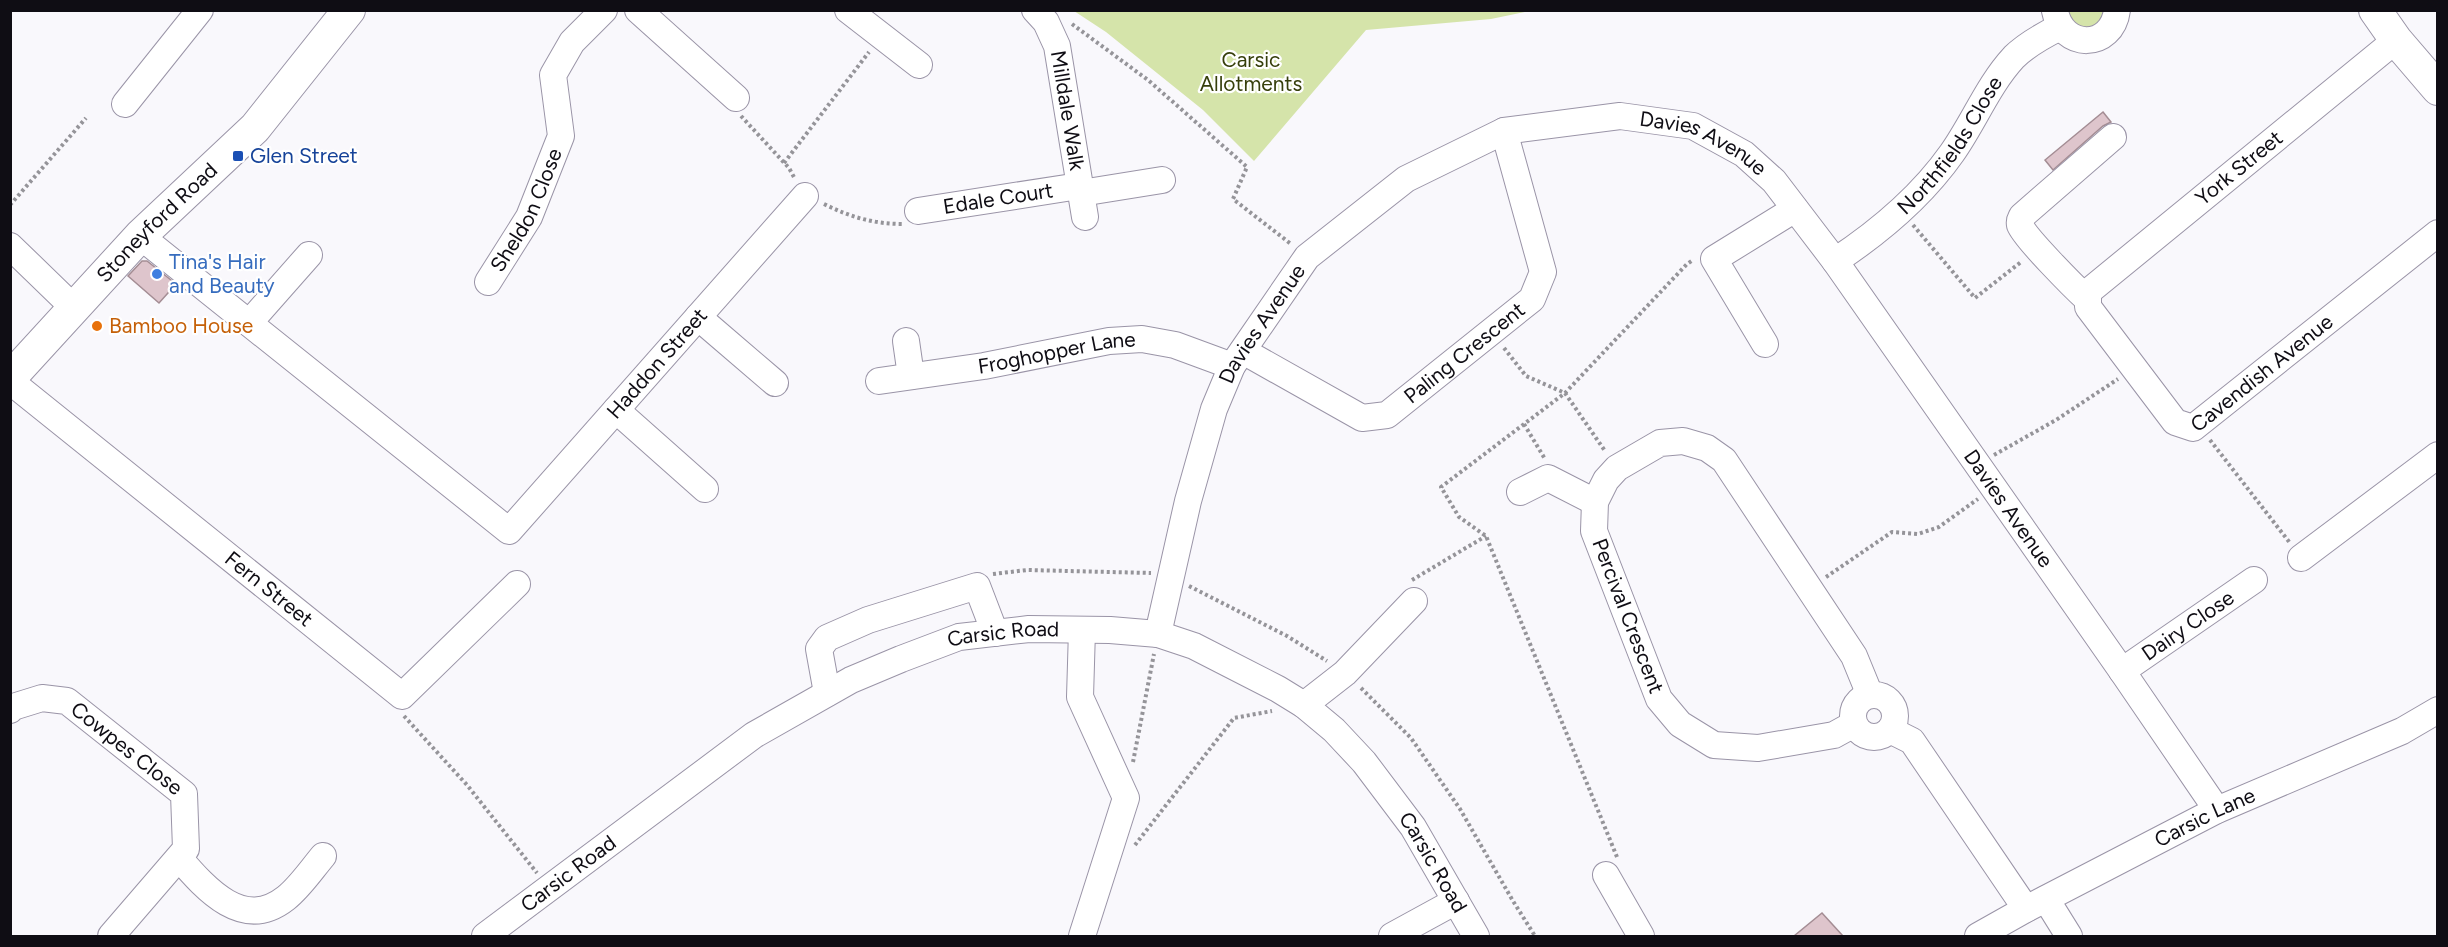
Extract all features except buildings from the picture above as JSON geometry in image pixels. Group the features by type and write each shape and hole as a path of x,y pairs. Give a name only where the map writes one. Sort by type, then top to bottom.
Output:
{"main road":[{"name":"Stoneyford Road","path":"10,379 140,236 255,128 349,10"},
{"path":"2375,10 2396,40 2438,89"}],"street":[{"path":"125,104 200,10"},
{"name":"Sheldon Close","path":"488,282 529,217 561,136 553,75 572,42 604,10"},
{"path":"638,10 736,98"},
{"path":"848,10 919,65"},
{"name":"Northfields Close","path":"1835,261 1871,237 1901,210 1951,154 1997,79 2015,56 2058,19 2068,34 2077,39 2099,38 2108,32 2114,23 2117,10"},
{"name":"Milldale Walk","path":"1041,16 1057,46 1082,199"},
{"name":"York Street","path":"2087,299 2088,292 2396,40"},
{"name":"Davies Avenue","path":"1158,634 1188,501 1214,409 1237,359 1307,257 1406,178 1504,131 1620,116 1694,126 1744,153 1774,181 1835,261 2217,810"},
{"name":"Paling Crescent","path":"1237,359 1362,418 1387,415 1532,299 1543,272 1504,131"},
{"name":"Cavendish Avenue","path":"2113,137 2022,216 2021,226 2073,287 2087,299 2088,307 2175,422 2193,428 2438,233"},
{"name":"Edale Court","path":"918,211 1082,199 1162,180"},
{"name":"Haddon Street","path":"249,323 509,531 805,196"},
{"path":"1765,344 1714,259 1794,210"},
{"path":"140,236 249,323 309,255"},
{"path":"10,246 74,308"},
{"path":"698,317 776,383"},
{"name":"Froghopper Lane","path":"879,381 984,366 1109,341 1142,339 1237,359"},
{"path":"906,341 911,376"},
{"name":"Fern Street","path":"10,379 402,696"},
{"path":"616,410 705,489"},
{"name":"Percival Crescent","path":"1854,724 1834,735 1758,748 1714,745 1680,724 1659,699 1594,531 1595,502 1605,480 1617,468 1660,443 1683,441 1707,448 1724,460 1854,656 1870,695"},
{"path":"2301,558 2438,456"},
{"path":"1520,492 1548,478 1595,502"},
{"name":"Dairy Close","path":"2122,671 2254,580"},
{"path":"402,696 517,584"},
{"path":"827,693 819,649 827,638 868,620 977,586 995,633"},
{"path":"1304,705 1345,673 1414,601"},
{"name":"Carsic Road","path":"485,936 754,735 827,693 851,680 959,638 1029,629 1110,630 1158,634 1194,646 1278,689 1304,705 1334,730 1364,762 1413,827 1476,936"},
{"path":"1082,630 1080,697 1126,798 1082,936"},
{"path":"1870,695 1883,697 1892,705 1895,718 1890,730 1878,738 1863,735 1854,724 1854,709 1863,698 1870,695"},
{"name":"Cowpes Close","path":"10,710 42,698 67,701 184,794 186,849 111,936"},
{"name":"Carsic Lane","path":"1978,936 2217,810 2402,731 2438,710"},
{"path":"1890,730 1912,741 2036,904 2069,936"},
{"path":"179,858 201,884 225,903 244,911 266,909 286,898 323,856"},
{"path":"1606,875 1641,936"},
{"path":"1392,936 1456,901"}],"path":[{"path":"1041,16 1064,18 1148,80 1247,167 1233,199 1307,257"},
{"path":"784,163 881,36"},
{"path":"736,98 736,111 784,163 805,196 852,218 883,224 909,224 918,211"},
{"path":"10,205 86,118"},
{"path":"1901,210 1975,298 2039,248"},
{"path":"1606,875 1620,865 1485,536 1459,517 1441,487 1565,393 1687,264 1708,251 1714,259"},
{"path":"1490,332 1526,376 1565,393 1617,468"},
{"path":"1976,464 2056,420 2134,368"},
{"path":"1524,423 1561,484"},
{"path":"2198,424 2301,558"},
{"path":"1808,589 1892,532 1918,534 1939,527 1993,489"},
{"path":"1414,601 1412,579 1485,536"},
{"path":"1126,798 1158,634"},
{"path":"402,696 399,711 467,785 549,888"},
{"path":"1107,856 1132,848 1234,718 1304,705"}],"green space":[{"name":"Carsic Allotments","path":"1074,11 1529,11 1491,19 1366,30 1254,161 1203,110 1106,32"},
{"path":"2065,11 2107,11 2100,24 2086,29 2073,24"}],"place":[{"name":"Glen Street","path":"238,156"},
{"name":"Tina's Hair and Beauty","path":"157,274"},
{"name":"Bamboo House","path":"97,326"}]}
